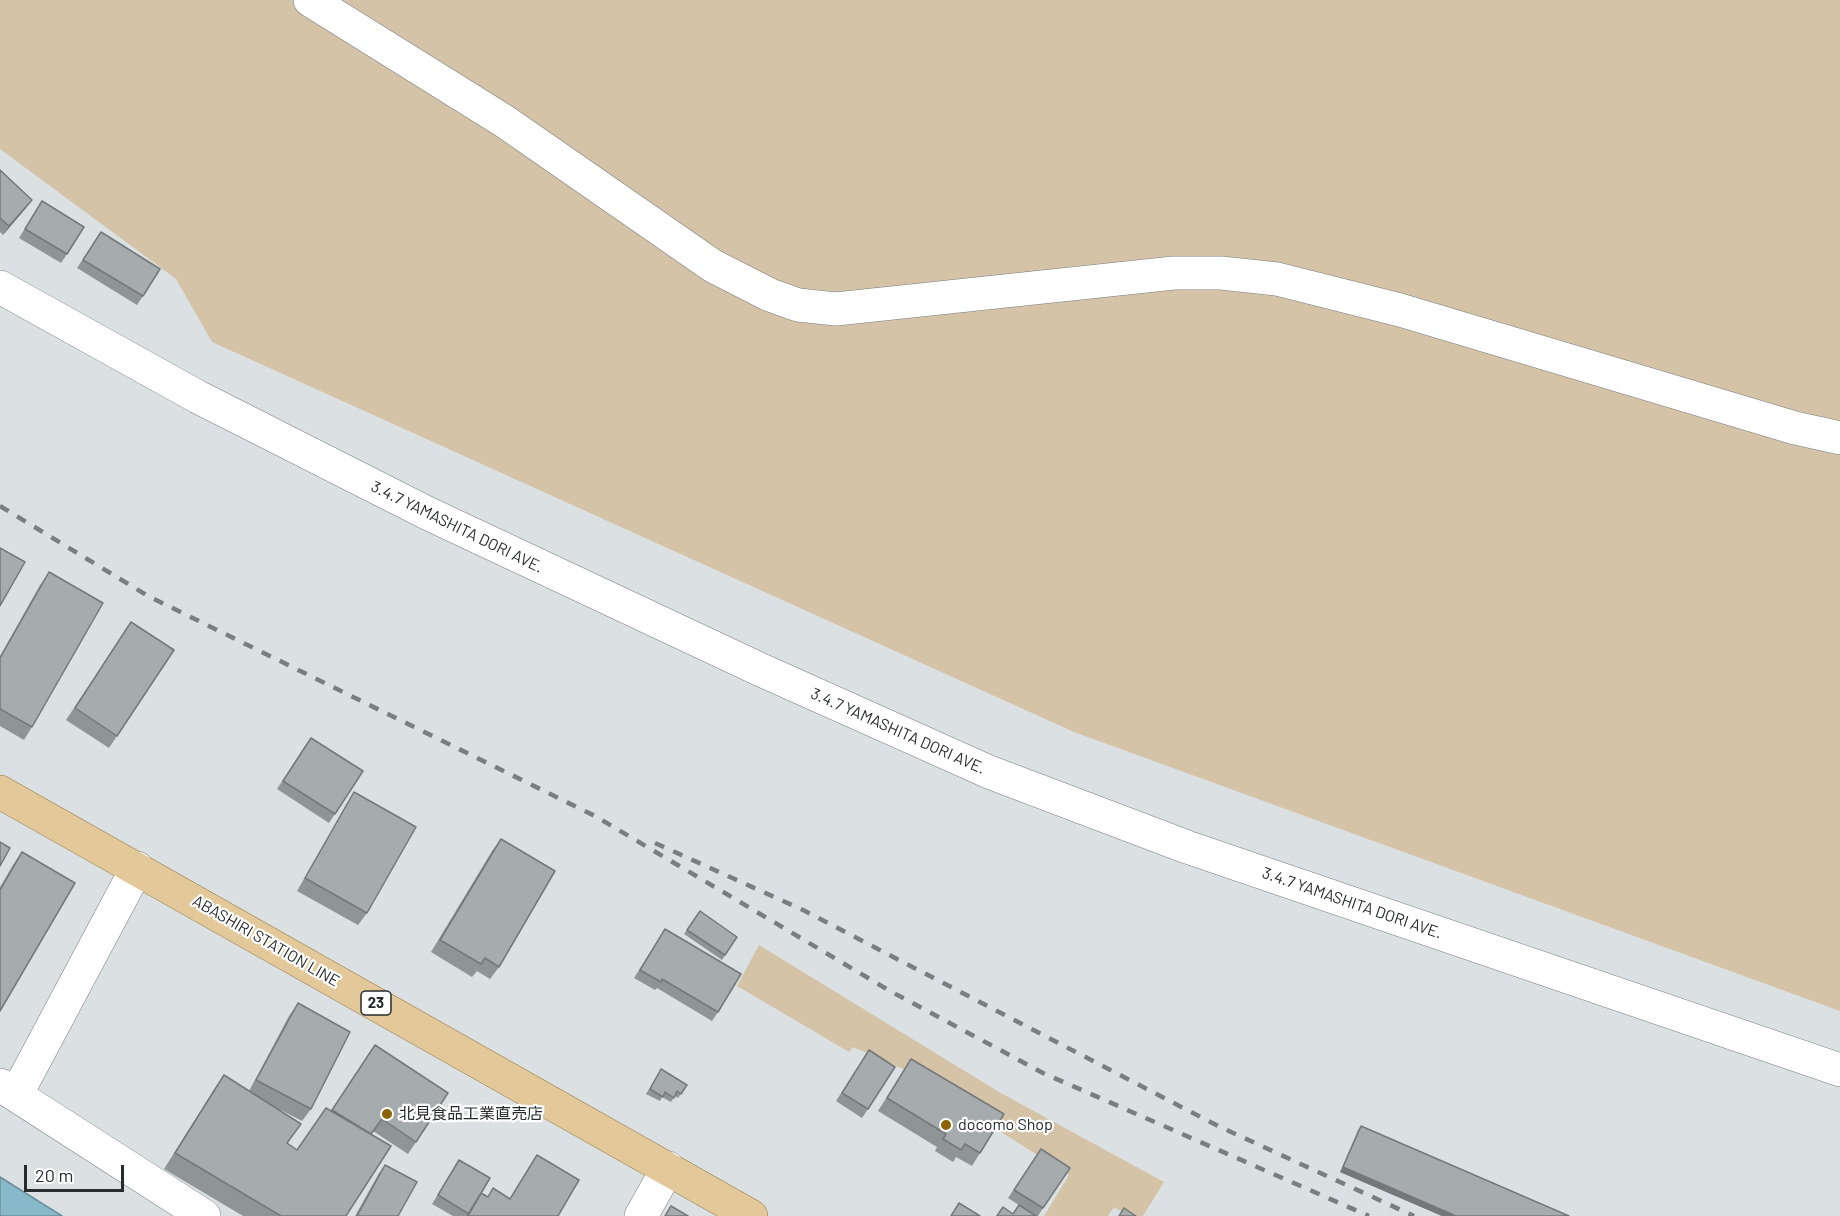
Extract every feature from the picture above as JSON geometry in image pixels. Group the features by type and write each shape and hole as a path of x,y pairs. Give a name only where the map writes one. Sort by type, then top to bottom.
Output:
{"main road":[{"name":"ABASHIRI STATION LINE","path":"0,792 751,1216"}],"street":[{"path":"310,0 504,122 713,266 770,296 798,304 836,309 1174,273 1221,273 1277,279 1400,310 1773,422 1840,438"},
{"name":"3.4.7 YAMASHITA DORI AVE.","path":"0,287 198,397 428,513 707,645 989,772 1186,847 1840,1070"},
{"path":"137,868 8,1090 204,1216"},
{"path":"642,1216 668,1168"}],"shaded area":[{"path":"0,0 1840,0 1840,1011 1074,732 212,342 176,279 0,149"},
{"path":"759,945 999,1092 1164,1182 1143,1216 1129,1216 1114,1207 1108,1216 1044,1216 1069,1175 1001,1132 1007,1123 951,1090 853,1047 849,1052 737,986"}],"water":[{"path":"0,1177 62,1216 0,1216"}],"building":[{"path":"0,170 32,200 9,226 0,218"},
{"path":"42,201 84,227 67,254 25,229"},
{"path":"101,232 160,269 143,296 83,260"},
{"path":"0,548 25,562 0,606"},
{"path":"49,572 103,603 32,727 0,709 0,658"},
{"path":"131,622 174,650 117,736 75,708"},
{"path":"311,738 363,771 335,814 283,781"},
{"path":"354,792 416,827 367,913 305,878"},
{"path":"501,839 555,871 499,967 485,958 481,964 440,940"},
{"path":"0,842 10,848 0,866"},
{"path":"22,852 75,883 0,1011 0,890"},
{"path":"700,911 737,937 725,955 687,930"},
{"path":"665,929 741,974 718,1012 662,979 661,982 640,970"},
{"path":"298,1003 350,1032 311,1109 256,1080"},
{"path":"375,1045 448,1093 416,1142 382,1119 371,1134 332,1110"},
{"path":"869,1050 895,1067 868,1109 842,1093"},
{"path":"911,1059 1004,1114 980,1153 965,1144 961,1150 943,1139 946,1134 887,1098"},
{"path":"661,1069 687,1085 681,1094 677,1091 674,1098 665,1092 663,1097 650,1089"},
{"path":"224,1075 301,1124 287,1143 297,1150 326,1108 391,1146 346,1216 281,1216 175,1153"},
{"path":"1361,1126 1569,1216 1456,1216 1343,1167"},
{"path":"1041,1149 1070,1168 1043,1208 1014,1190"},
{"path":"537,1155 579,1180 558,1216 467,1216 481,1193 488,1197 493,1188 510,1199"},
{"path":"459,1160 490,1178 469,1214 438,1195"},
{"path":"385,1165 417,1182 398,1216 357,1216"},
{"path":"959,1203 980,1216 951,1216"},
{"path":"1019,1205 1036,1216 997,1216 1003,1207 1013,1214"},
{"path":"671,1206 688,1216 665,1216"},
{"path":"1124,1208 1136,1216 1119,1216"}],"railway":[{"path":"0,506 148,596 595,816 890,991 1043,1073 1369,1216"},
{"path":"655,843 803,910 1218,1126 1414,1216"}],"place":[{"name":"北見食品工業直売店","path":"387,1114"},
{"name":"docomo Shop","path":"946,1125"}]}
